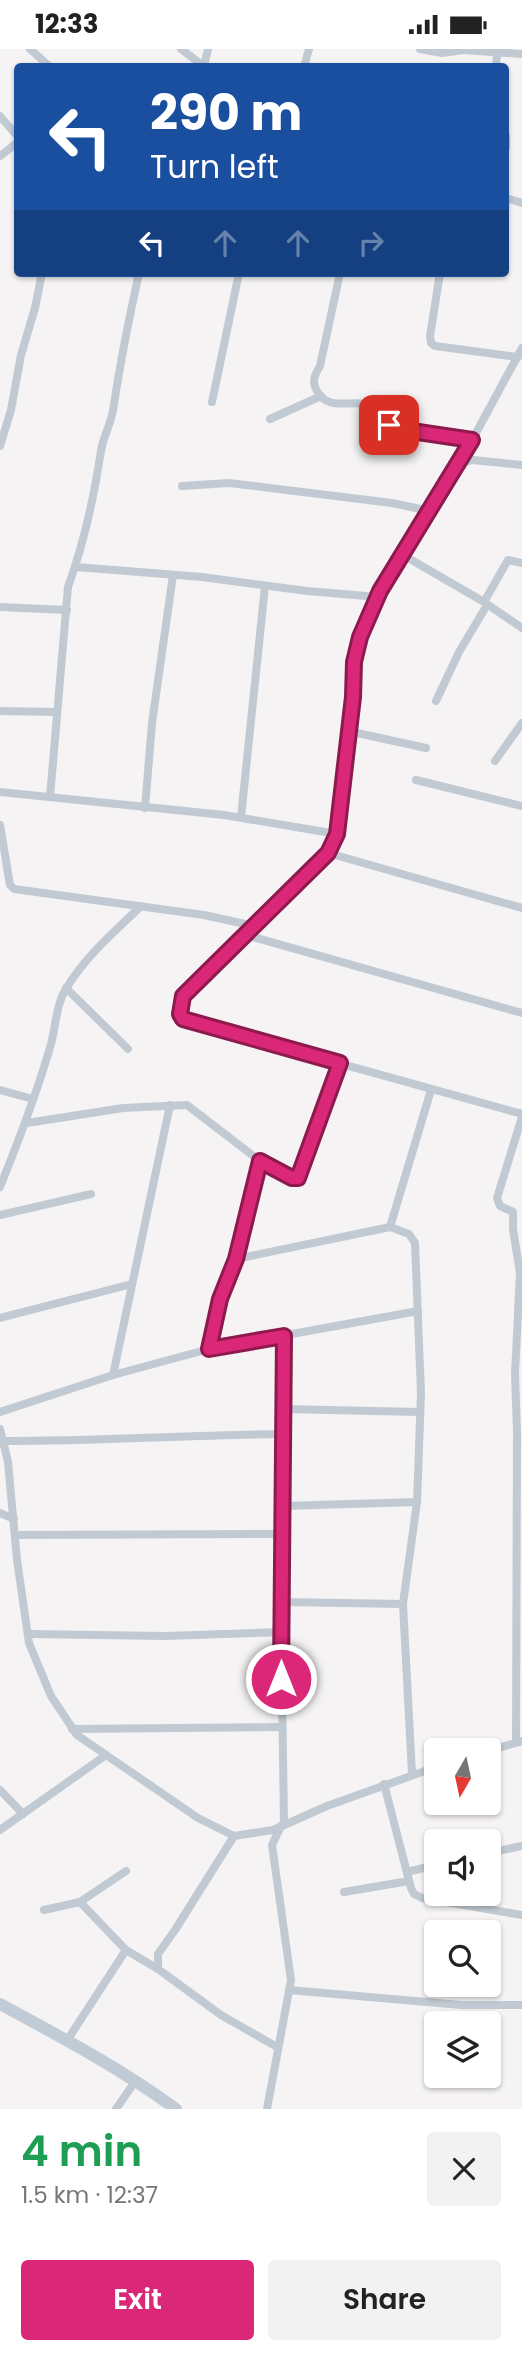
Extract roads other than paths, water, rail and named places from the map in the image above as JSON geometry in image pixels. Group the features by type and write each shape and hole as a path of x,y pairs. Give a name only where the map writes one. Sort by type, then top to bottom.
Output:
{"main road":[{"path":"0,2004 68,2039 136,2080 176,2109"}],"street":[{"path":"30,49 46,63"},
{"path":"181,49 200,63"},
{"path":"420,49 442,53 463,50 522,54"},
{"path":"496,63 497,53"},
{"path":"190,63 193,58"},
{"path":"0,116 14,134"},
{"path":"0,156 14,143"},
{"path":"0,446 11,410 20,355 35,307 40,277"},
{"path":"50,797 68,587 76,567 100,470 101,452 113,412 138,277"},
{"path":"212,402 238,277"},
{"path":"339,277 320,366 314,375 314,384 321,396 328,402 342,405 367,405 381,414 389,425 398,429 472,440"},
{"path":"439,277 431,343 435,346 520,352 467,449 378,597 360,637 354,662 353,697 337,834 328,853 183,996 180,1014 183,1019 522,1115 497,1198 500,1206 518,1212 513,1229 520,1273 515,1374 519,1742 501,1747"},
{"path":"270,419 321,396"},
{"path":"467,449 473,460"},
{"path":"458,464 473,460 522,465"},
{"path":"181,486 229,482 392,503 430,511"},
{"path":"403,555 486,603 522,628"},
{"path":"436,701 508,560 522,563"},
{"path":"76,567 378,597"},
{"path":"145,808 152,723 173,575"},
{"path":"240,817 265,586"},
{"path":"0,607 67,610"},
{"path":"0,711 57,712"},
{"path":"495,761 522,723"},
{"path":"348,731 426,748"},
{"path":"416,779 522,806"},
{"path":"0,792 240,817 337,834"},
{"path":"0,825 10,885 13,889 204,915 254,926"},
{"path":"328,853 522,908"},
{"path":"0,1187 27,1122 66,988 96,950 140,908"},
{"path":"246,935 522,1013"},
{"path":"66,988 128,1049"},
{"path":"27,1122 123,1108 187,1105 260,1161 292,1178 298,1178 340,1063"},
{"path":"0,1090 33,1099"},
{"path":"390,1227 431,1090"},
{"path":"113,1374 170,1105"},
{"path":"209,1349 220,1299 236,1259 260,1161"},
{"path":"0,1215 91,1194"},
{"path":"236,1259 390,1227 409,1234 415,1243 420,1412 417,1502 403,1604 412,1774"},
{"path":"0,1318 132,1283"},
{"path":"0,1412 113,1374 209,1349 418,1311"},
{"path":"267,2109 290,1980 272,1845 282,1826 284,1336"},
{"path":"283,1409 420,1412"},
{"path":"0,1429 8,1462 28,1634 33,1654 51,1696 76,1735 126,1766 198,1818 234,1836 256,1834 282,1826 424,1770"},
{"path":"3,1441 94,1441 169,1435 284,1434"},
{"path":"284,1506 417,1502"},
{"path":"12,1504 0,1512 14,1519"},
{"path":"15,1535 283,1534"},
{"path":"282,1602 403,1604"},
{"path":"28,1634 164,1636 282,1632"},
{"path":"72,1729 281,1727"},
{"path":"0,1830 106,1755"},
{"path":"384,1784 414,1894 422,1898 522,1915"},
{"path":"0,1790 23,1814"},
{"path":"256,1834 272,1845"},
{"path":"142,1958 158,1954 176,1930 234,1836"},
{"path":"501,1850 522,1846"},
{"path":"344,1892 408,1877 424,1870"},
{"path":"44,1910 80,1902 127,1871"},
{"path":"80,1902 126,1950 159,1969 221,2015 277,2047"},
{"path":"68,2039 126,1950"},
{"path":"158,1954 159,1969"},
{"path":"289,1990 461,2005 522,2005"},
{"path":"116,2109 136,2080"}]}
